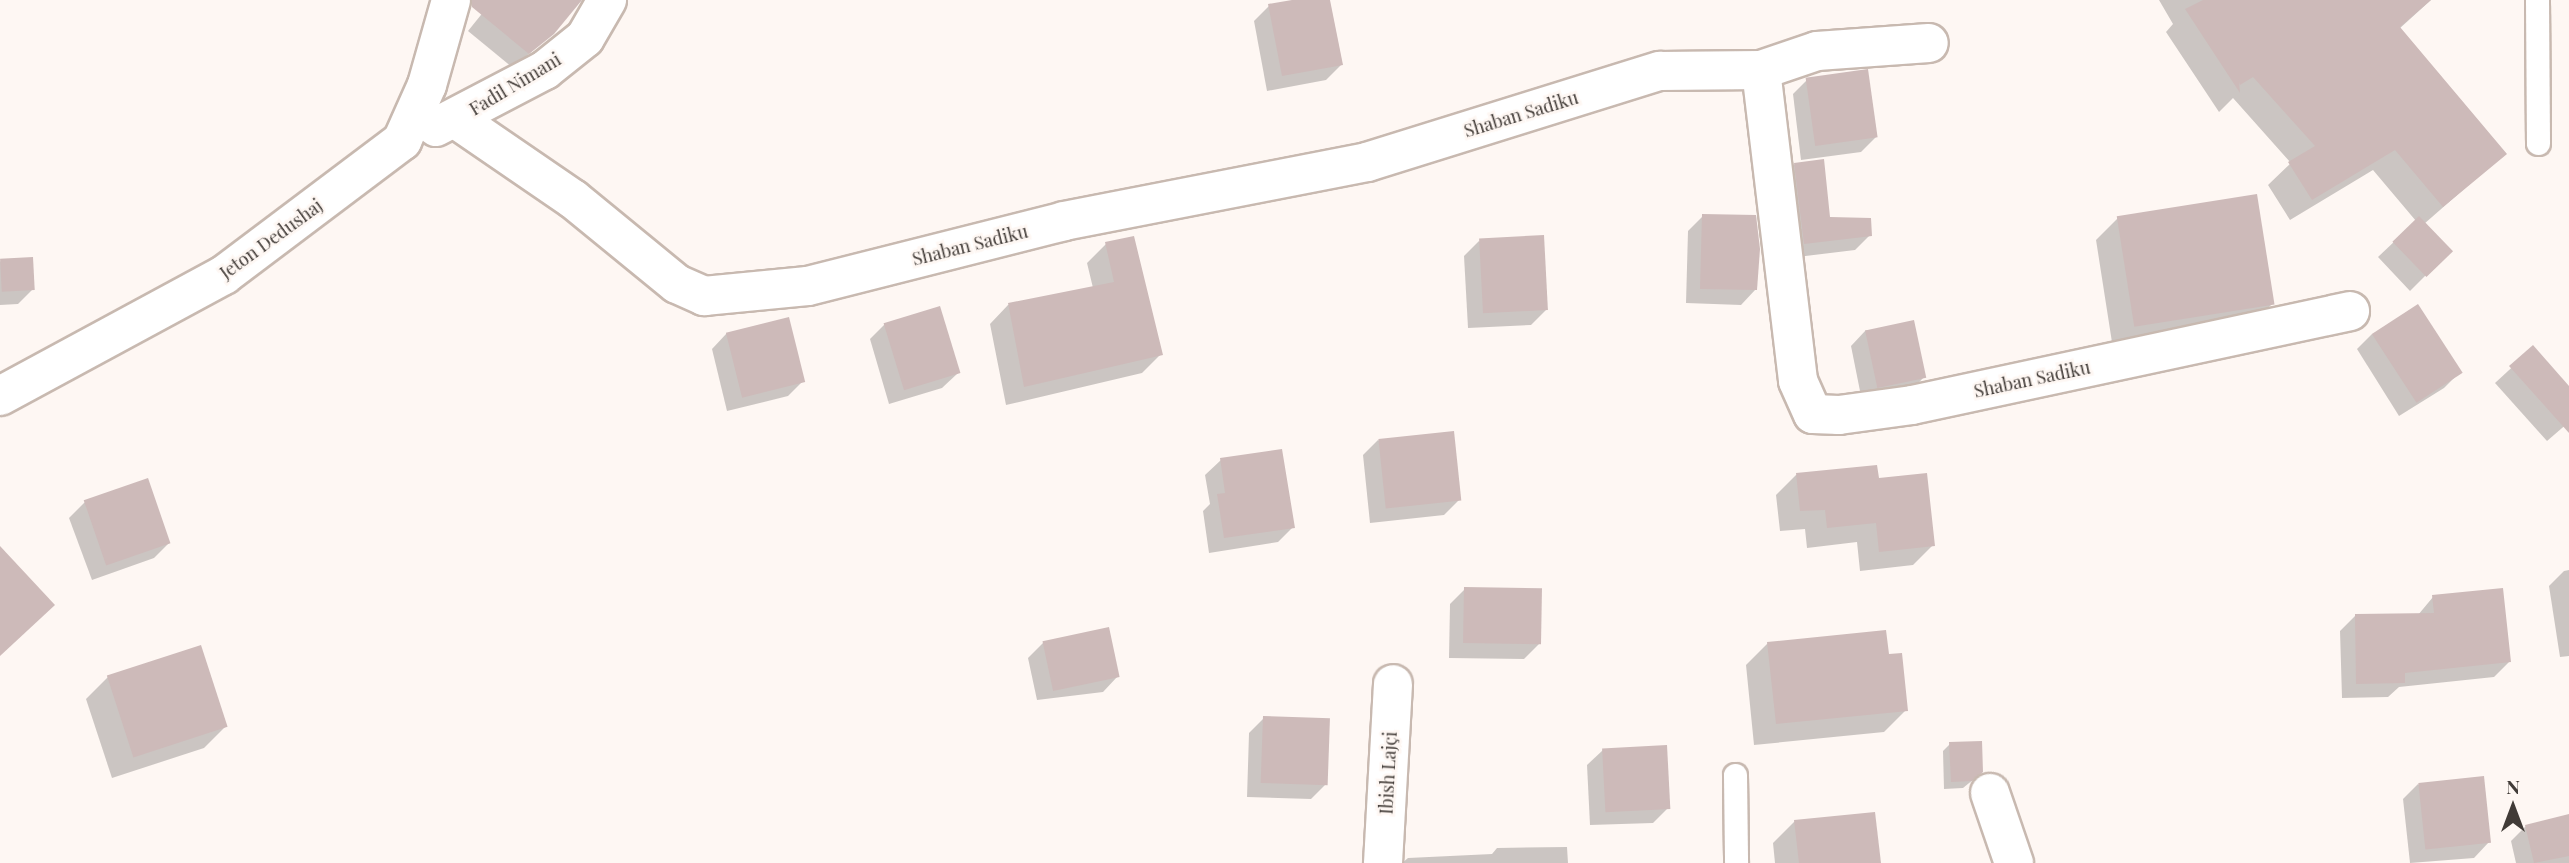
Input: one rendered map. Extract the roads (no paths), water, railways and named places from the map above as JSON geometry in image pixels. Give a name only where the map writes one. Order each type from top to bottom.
[{"type":"street","name":"Jeton Dedushaj","points":[[0,396],[224,275],[402,141],[427,85],[451,0]]},
{"type":"street","name":"Fadil Nimani","points":[[402,141],[456,119],[545,70],[585,38],[607,0]]},
{"type":"street","points":[[1761,70],[1817,51],[1929,43]]},
{"type":"street","name":"Shaban Sadiku","points":[[456,119],[573,199],[677,284],[704,296],[808,286],[1064,221],[1367,162],[1660,71],[1761,70],[1798,381],[1813,414],[1839,415],[1912,405],[2350,311]]},
{"type":"street","name":"Ibish Lajçi","points":[[1383,863],[1393,684]]},
{"type":"street","points":[[1990,793],[2014,863]]},
{"type":"lane","points":[[2537,0],[2538,143]]},
{"type":"lane","points":[[1735,775],[1736,863]]}]
